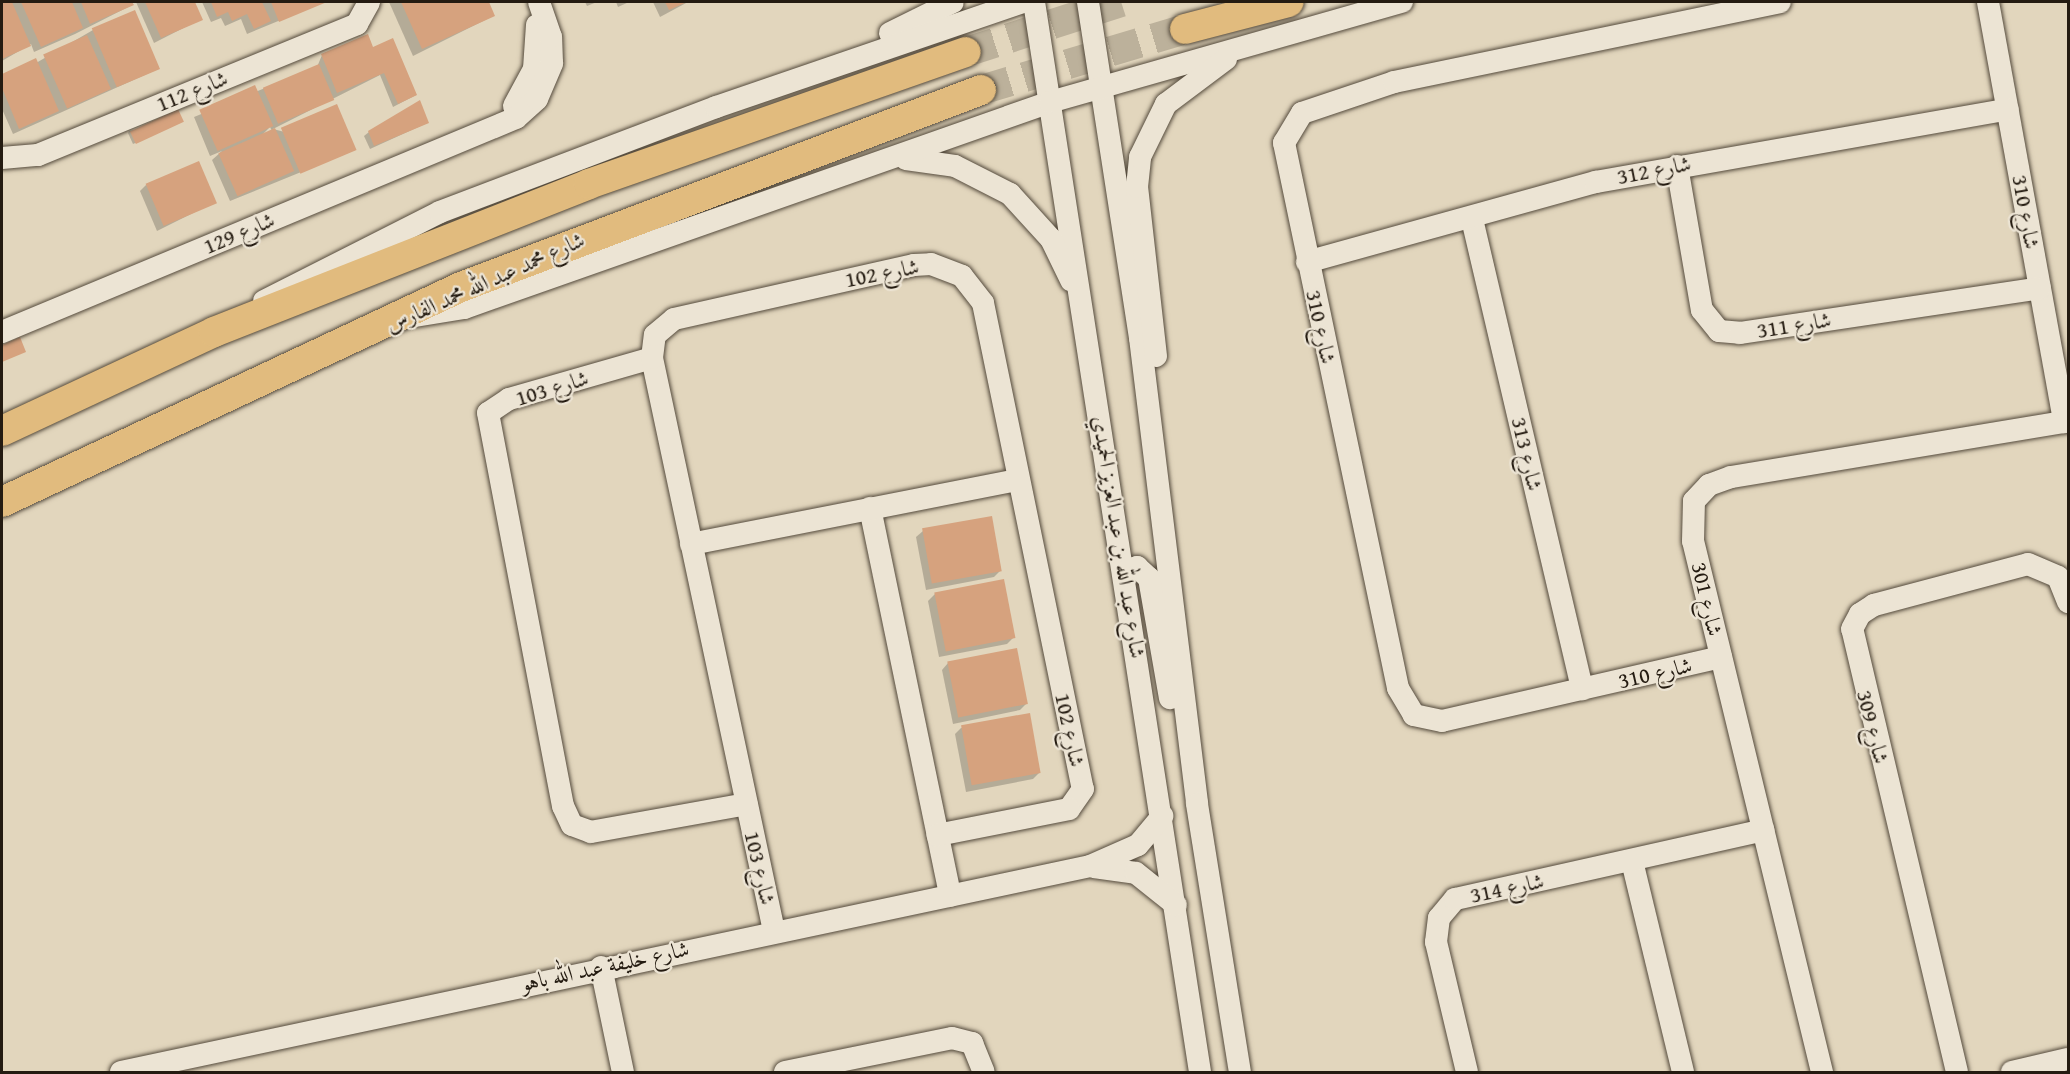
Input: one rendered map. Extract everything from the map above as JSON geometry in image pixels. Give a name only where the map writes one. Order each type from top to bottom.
[{"type":"main road","points":[[1185,29],[1290,2]]},
{"type":"main road","points":[[2,430],[214,332],[589,184],[966,52]]},
{"type":"main road","name":"شارع محمد عبد الله محمد الفارس","points":[[2,502],[56,473],[519,263],[981,90]]},
{"type":"main road","points":[[2,492],[56,473]]},
{"type":"street","name":"شارع 112","points":[[2,158],[38,154],[357,24],[369,2]]},
{"type":"street","name":"شارع 129","points":[[2,332],[516,118],[544,87],[553,50],[538,2]]},
{"type":"street","points":[[831,66],[953,2]]},
{"type":"street","points":[[214,332],[323,268],[440,212],[831,66],[1023,2]]},
{"type":"street","name":"شارع عبد الله بن عبد العزيز الحميدي","points":[[1034,2],[1084,309],[1200,1072]]},
{"type":"street","name":"شارع عبد الله بن عبد العزيز الحميدي","points":[[1088,2],[1154,445],[1197,804],[1239,1072]]},
{"type":"street","points":[[402,318],[464,308],[1100,86],[1402,2]]},
{"type":"street","name":"شارع 310","points":[[1721,657],[1442,721],[1414,715],[1398,688],[1283,152],[1286,134],[1302,113],[1428,74],[1780,2]]},
{"type":"street","name":"شارع 310","points":[[1989,2],[2066,422]]},
{"type":"street","points":[[1154,445],[1157,367],[1137,171],[1153,122],[1188,84],[1251,44]]},
{"type":"street","name":"شارع 312","points":[[1307,261],[1472,219],[1596,182],[2008,109]]},
{"type":"street","points":[[895,159],[955,166],[1010,194],[1051,238],[1084,309]]},
{"type":"street","name":"شارع 311","points":[[1677,166],[1702,310],[1719,331],[1740,333],[2040,288]]},
{"type":"street","name":"شارع 313","points":[[1472,219],[1582,689]]},
{"type":"street","name":"شارع 102","points":[[652,358],[655,335],[674,319],[914,265],[948,268],[975,288],[983,303],[1081,798],[1069,809],[938,835]]},
{"type":"street","name":"شارع 103","points":[[746,804],[591,832],[572,825],[562,806],[488,413],[509,399],[652,358],[774,931]]},
{"type":"street","name":"شارع 301","points":[[1822,1072],[1690,522],[1694,501],[1709,485],[2066,422]]},
{"type":"street","points":[[691,544],[1018,480]]},
{"type":"street","points":[[870,508],[950,896]]},
{"type":"street","name":"شارع 309","points":[[1957,1072],[1852,629],[1860,614],[1874,605],[2028,564],[2058,577],[2068,602]]},
{"type":"street","points":[[1124,570],[1137,567],[1149,578],[1175,726],[1197,804]]},
{"type":"street","name":"شارع خليفة عبد الله باهو","points":[[121,1072],[601,967],[1090,866],[1138,845],[1162,816]]},
{"type":"street","name":"شارع 314","points":[[1467,1072],[1436,942],[1439,918],[1455,899],[1763,830]]},
{"type":"street","points":[[1632,861],[1683,1072]]},
{"type":"street","name":"شارع خليفة عبد الله باهو","points":[[1090,866],[1136,873],[1176,905]]},
{"type":"street","points":[[601,967],[623,1072]]},
{"type":"street","points":[[785,1072],[808,1070],[952,1038],[972,1043],[984,1072]]},
{"type":"street","points":[[2012,1072],[2068,1059]]},
{"type":"building","points":[[2,2],[12,2],[31,46],[2,59]]},
{"type":"building","points":[[21,2],[72,2],[83,28],[41,47]]},
{"type":"building","points":[[81,2],[132,2],[134,5],[90,24]]},
{"type":"building","points":[[145,2],[195,2],[203,20],[161,38]]},
{"type":"building","points":[[211,2],[262,2],[271,21],[254,29],[247,14],[232,21],[228,12],[217,17]]},
{"type":"building","points":[[271,2],[327,2],[279,22]]},
{"type":"building","points":[[401,2],[489,2],[495,16],[422,49]]},
{"type":"building","points":[[665,2],[687,2],[669,10]]},
{"type":"building","points":[[135,10],[160,69],[117,87],[92,28]]},
{"type":"building","points":[[368,34],[373,47],[393,38],[417,95],[398,104],[384,73],[337,93],[321,54]]},
{"type":"building","points":[[87,35],[111,89],[67,108],[43,55]]},
{"type":"building","points":[[36,58],[59,111],[19,129],[2,88],[2,74]]},
{"type":"building","points":[[319,64],[334,100],[278,124],[263,88]]},
{"type":"building","points":[[255,85],[273,126],[218,151],[199,110]]},
{"type":"building","points":[[420,100],[429,123],[374,146],[368,131]]},
{"type":"building","points":[[337,104],[357,150],[300,174],[281,128]]},
{"type":"building","points":[[178,109],[184,122],[136,144],[130,131]]},
{"type":"building","points":[[275,128],[294,171],[237,196],[218,153]]},
{"type":"building","points":[[199,161],[217,203],[164,226],[146,184]]},
{"type":"building","points":[[20,337],[26,352],[2,362],[2,345]]},
{"type":"building","points":[[992,516],[1002,571],[932,583],[922,528]]},
{"type":"building","points":[[1004,579],[1015,638],[946,651],[934,593]]},
{"type":"building","points":[[1017,648],[1028,704],[958,718],[947,662]]},
{"type":"building","points":[[1030,713],[1041,773],[972,785],[961,725]]},
{"type":"tunnel","points":[[966,52],[1121,2]]},
{"type":"tunnel","points":[[981,90],[1185,29]]}]
